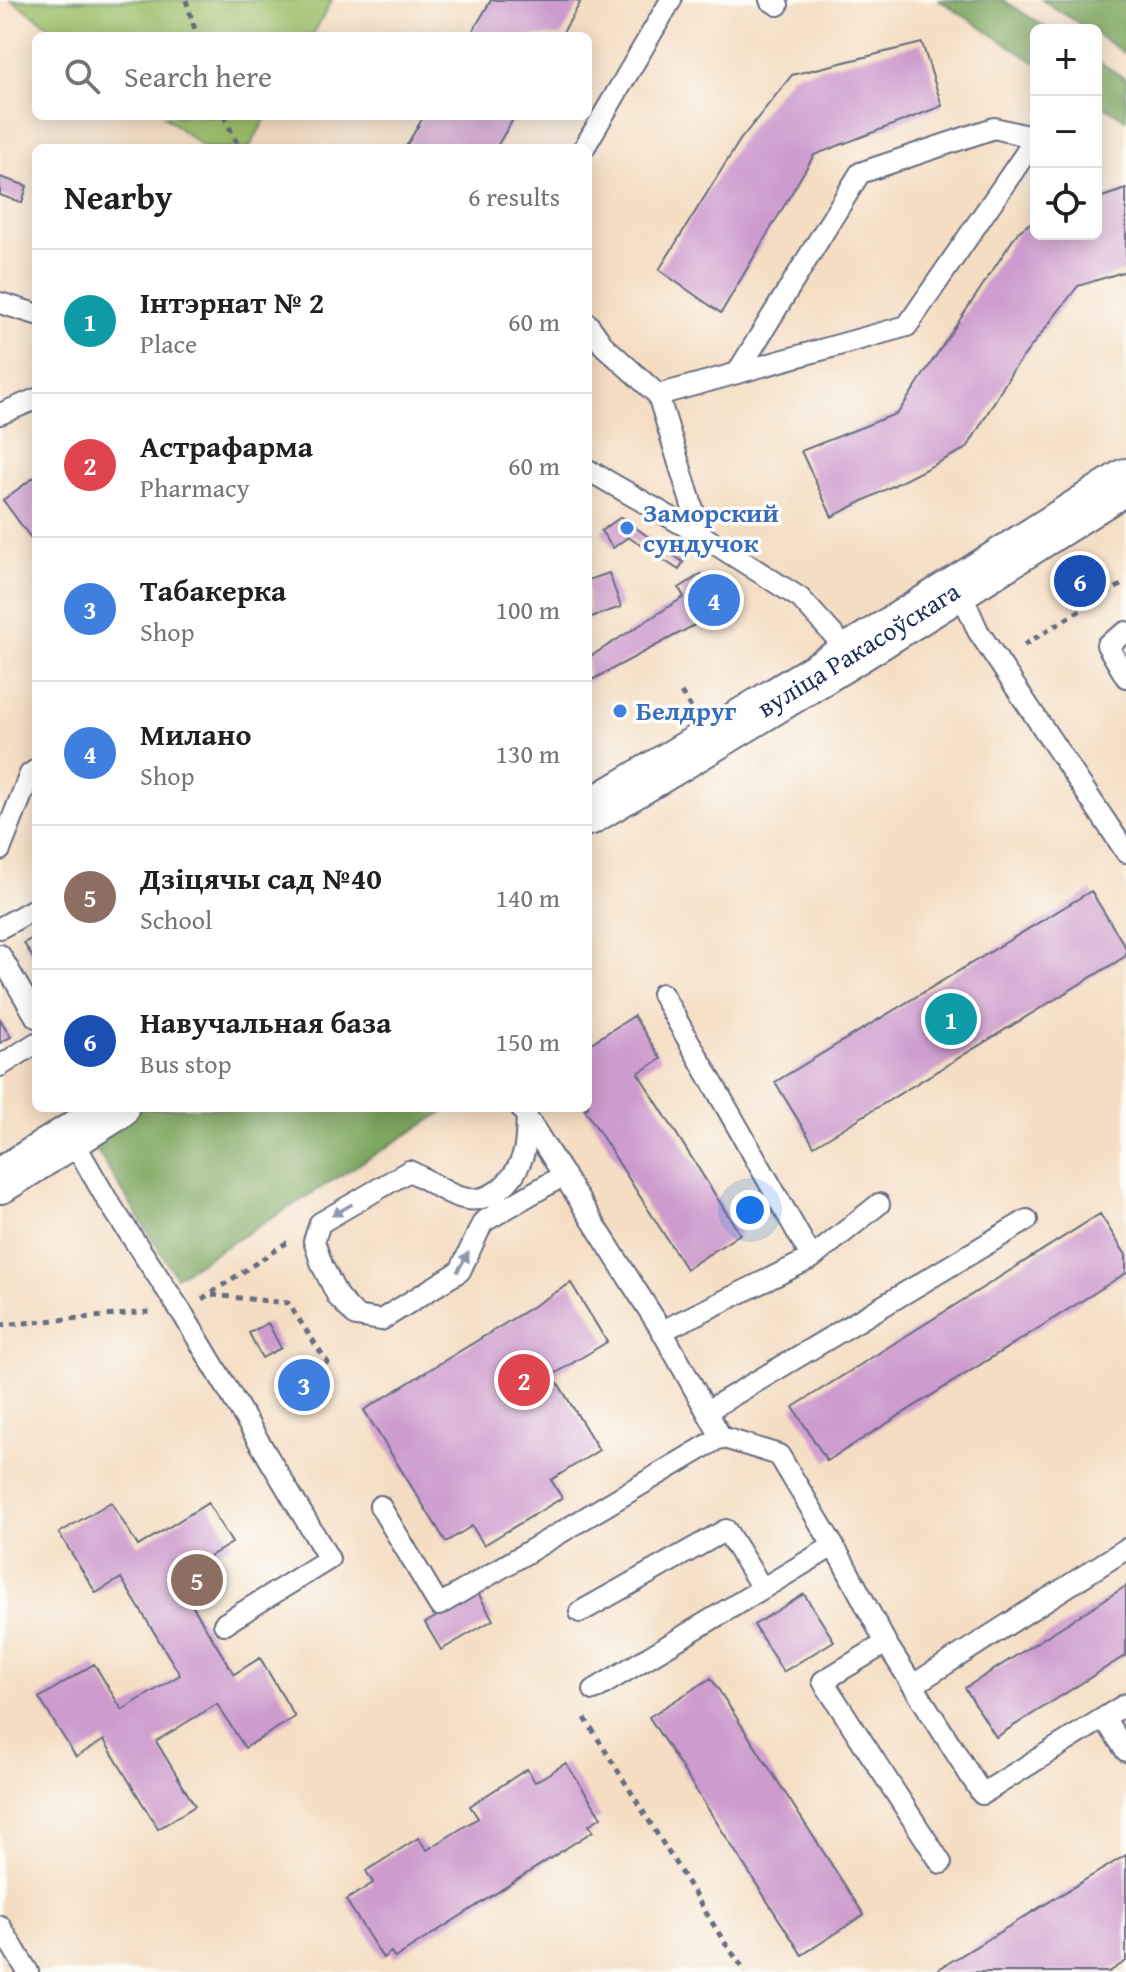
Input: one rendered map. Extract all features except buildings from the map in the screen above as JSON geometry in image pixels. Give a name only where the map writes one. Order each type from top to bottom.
[{"type":"main road","name":"вуліца Ракасоўскага","points":[[592,809],[775,702],[1126,481]]},
{"type":"main road","points":[[0,1181],[93,1118]]},
{"type":"lane","points":[[586,144],[671,0]]},
{"type":"lane","points":[[658,395],[907,326],[1036,138],[994,128],[860,173],[737,373]]},
{"type":"lane","points":[[0,303],[32,313]]},
{"type":"lane","points":[[592,330],[603,345],[658,395],[701,535]]},
{"type":"lane","points":[[0,414],[32,401]]},
{"type":"lane","points":[[592,480],[701,535],[800,598],[851,654]]},
{"type":"lane","points":[[959,588],[978,631],[1126,852]]},
{"type":"lane","points":[[1126,632],[1107,645],[1126,677]]},
{"type":"lane","points":[[0,850],[32,773]]},
{"type":"lane","points":[[0,928],[32,910]]},
{"type":"lane","points":[[0,955],[32,1010]]},
{"type":"lane","points":[[662,994],[812,1258]]},
{"type":"lane","points":[[0,1066],[32,1046]]},
{"type":"lane","points":[[524,1113],[662,1331],[721,1437],[779,1455],[886,1643],[982,1794],[1126,1704]]},
{"type":"lane","points":[[524,1113],[525,1152],[516,1172],[499,1191],[475,1201],[455,1196],[409,1171],[320,1223],[314,1241],[338,1297],[356,1316],[381,1320],[460,1271],[483,1222],[564,1175]]},
{"type":"lane","points":[[93,1118],[106,1198],[184,1316],[329,1559],[224,1624]]},
{"type":"lane","points":[[662,1331],[812,1258],[879,1204]]},
{"type":"lane","points":[[707,1411],[1027,1220]]},
{"type":"lane","points":[[380,1506],[439,1605],[721,1437]]},
{"type":"lane","points":[[580,1612],[726,1530],[762,1588]]},
{"type":"lane","points":[[594,1690],[833,1546]]},
{"type":"lane","points":[[913,1685],[1126,1549]]},
{"type":"lane","points":[[886,1643],[823,1681],[941,1863]]},
{"type":"lane","points":[[1104,1718],[1126,1751]]},
{"type":"lane","points":[[0,1926],[28,1972]]},
{"type":"path","points":[[186,0],[196,32]]},
{"type":"path","points":[[226,120],[237,144]]},
{"type":"path","points":[[1024,645],[1126,582]]},
{"type":"path","points":[[211,1295],[288,1303],[330,1366]]},
{"type":"path","points":[[585,1718],[746,1972]]},
{"type":"green space","points":[[11,0],[332,0],[314,32],[59,32]]},
{"type":"green space","points":[[939,0],[1003,0],[1041,24],[1030,24],[1030,59]]},
{"type":"green space","points":[[1042,0],[1126,0],[1126,54],[1102,38],[1102,24],[1080,24]]},
{"type":"green space","points":[[1102,64],[1126,79],[1126,120],[1102,105]]},
{"type":"green space","points":[[169,120],[265,120],[251,144],[199,144]]},
{"type":"green space","points":[[127,1112],[444,1112],[176,1277],[88,1136]]},
{"type":"place","name":"Заморский сундучок","points":[[627,528]]},
{"type":"place","name":"Навучальная база","points":[[1080,581]]},
{"type":"place","name":"Милано","points":[[714,600]]},
{"type":"place","name":"Белдруг","points":[[620,711]]},
{"type":"place","name":"Інтэрнат № 2","points":[[951,1019]]},
{"type":"place","name":"Астрафарма","points":[[524,1380]]},
{"type":"place","name":"Табакерка","points":[[304,1385]]},
{"type":"place","name":"Дзіцячы сад №40","points":[[197,1580]]}]
